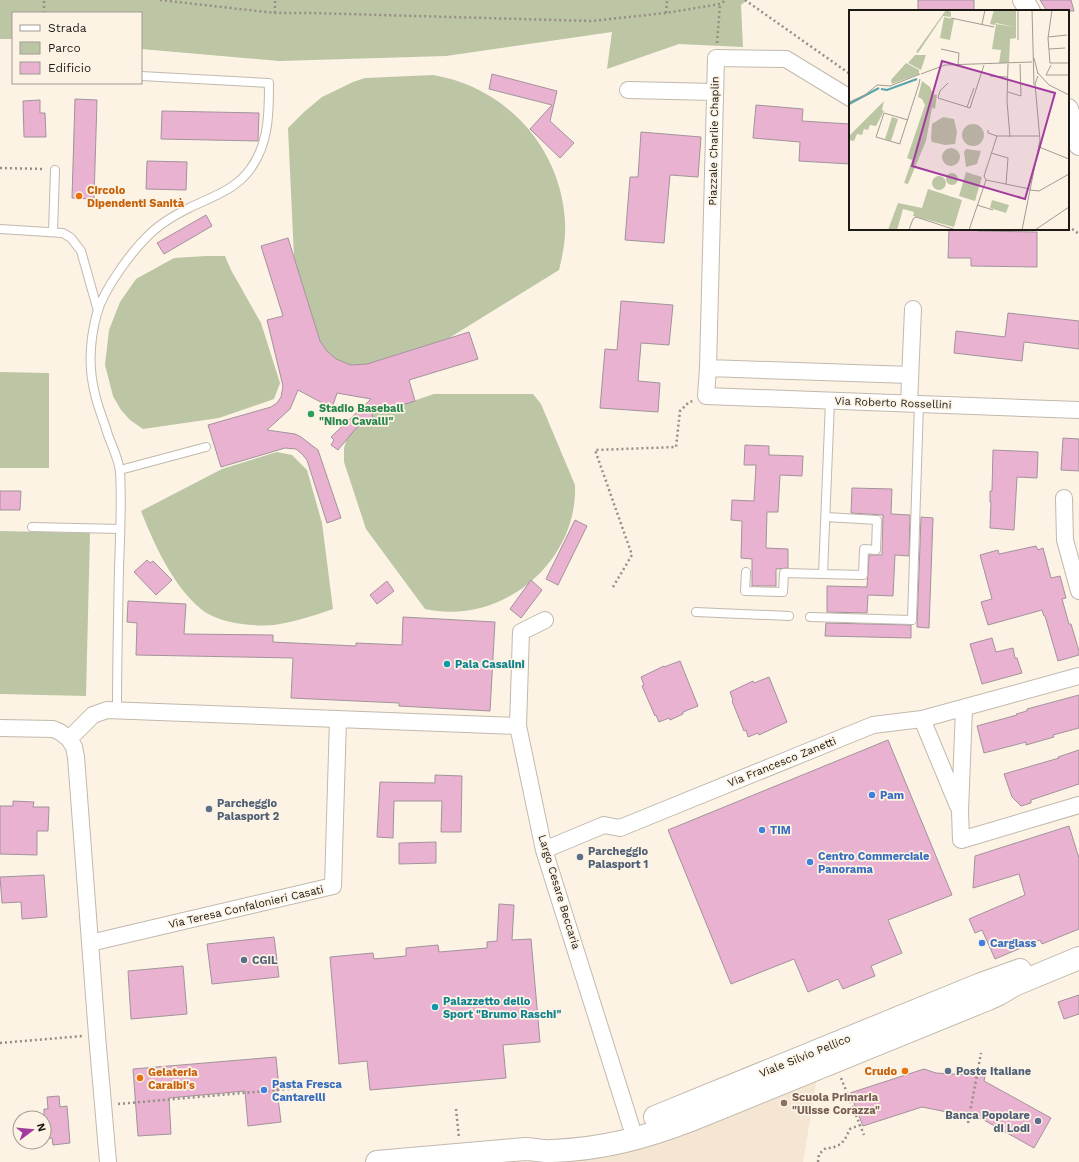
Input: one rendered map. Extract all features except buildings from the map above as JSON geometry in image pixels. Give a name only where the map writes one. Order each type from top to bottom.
[{"type":"main road","name":"Viale Silvio Pellico","points":[[527,1154],[548,1143],[598,1135],[631,1126],[666,1113],[973,987],[1079,946]]},
{"type":"main road","name":"Viale Silvio Pellico","points":[[377,1162],[460,1155],[527,1154],[546,1152],[553,1156],[607,1146],[656,1132],[996,996],[1014,985],[1079,958]]},
{"type":"street","points":[[1023,0],[1029,10]]},
{"type":"street","points":[[716,58],[786,59],[849,97]]},
{"type":"street","name":"Piazzale Charlie Chaplin","points":[[706,396],[716,58]]},
{"type":"street","points":[[628,90],[715,92]]},
{"type":"street","points":[[1069,112],[1079,145]]},
{"type":"street","points":[[913,309],[910,375],[914,404]]},
{"type":"street","points":[[708,368],[910,375]]},
{"type":"street","name":"Via Roberto Rossellini","points":[[706,396],[1079,410]]},
{"type":"street","points":[[1064,498],[1065,540],[1079,591]]},
{"type":"street","name":"Largo Cesare Beccaria","points":[[545,620],[521,632],[518,726],[544,850],[566,915],[631,1126]]},
{"type":"street","name":"Via Francesco Zanetti","points":[[544,850],[604,825],[620,828],[873,725],[922,719],[1079,676]]},
{"type":"street","points":[[964,708],[960,811],[961,840],[1079,805]]},
{"type":"street","points":[[68,739],[93,715],[107,710],[518,726]]},
{"type":"street","name":"Via Teresa Confalonieri Casati","points":[[90,943],[333,886],[338,719]]},
{"type":"street","points":[[922,719],[960,811]]},
{"type":"street","points":[[0,728],[53,729],[60,732],[74,747],[108,1162]]},
{"type":"lane","points":[[117,711],[120,470],[95,394],[91,342],[98,311],[106,294],[125,263],[153,231],[189,208],[225,191],[246,175],[259,156],[264,142],[268,121],[269,83],[142,76]]},
{"type":"lane","points":[[53,232],[55,170]]},
{"type":"lane","points":[[0,229],[63,233],[71,238],[81,251],[98,311]]},
{"type":"lane","points":[[824,574],[830,401]]},
{"type":"lane","points":[[810,617],[912,620],[914,404]]},
{"type":"lane","points":[[120,470],[206,447]]},
{"type":"lane","points":[[746,572],[745,591],[783,592],[784,573],[863,575],[864,549],[876,550],[878,520],[826,517]]},
{"type":"lane","points":[[32,527],[120,529]]},
{"type":"lane","points":[[696,612],[789,616]]},
{"type":"path","points":[[44,0],[44,12]]},
{"type":"path","points":[[160,0],[275,13],[592,21],[720,4],[726,0]]},
{"type":"path","points":[[275,0],[275,13]]},
{"type":"path","points":[[666,12],[667,0]]},
{"type":"path","points":[[745,0],[849,73]]},
{"type":"path","points":[[716,58],[720,4]]},
{"type":"path","points":[[0,168],[55,170]]},
{"type":"path","points":[[1069,227],[1079,234]]},
{"type":"path","points":[[613,587],[632,556],[595,450],[676,447],[680,411],[689,402],[706,396]]},
{"type":"path","points":[[0,1043],[97,1035]]},
{"type":"path","points":[[968,1123],[981,1053]]},
{"type":"path","points":[[834,1062],[864,1135]]},
{"type":"path","points":[[114,1104],[300,1088]]},
{"type":"path","points":[[456,1109],[460,1155]]},
{"type":"path","points":[[818,1162],[819,1154],[826,1148],[838,1146],[845,1139],[850,1129],[860,1125]]},
{"type":"shaded area","name":"Scuola Primaria \"Ulisse Corazza\"","points":[[817,1078],[803,1162],[562,1162],[565,1161]]},
{"type":"green space","points":[[0,0],[747,0],[741,5],[743,47],[679,44],[607,69],[612,32],[446,56],[279,61],[142,49],[142,12],[12,12],[12,39],[0,39]]},
{"type":"green space","points":[[433,75],[459,82],[484,93],[506,107],[525,125],[541,146],[553,169],[561,194],[565,221],[563,252],[559,270],[449,338],[367,364],[351,365],[336,359],[327,351],[320,341],[294,257],[288,128],[322,97],[353,82],[365,78]]},
{"type":"green space","points":[[225,256],[231,270],[261,323],[280,383],[274,399],[219,418],[143,429],[130,420],[121,410],[113,396],[105,365],[109,330],[120,302],[136,279],[174,258]]},
{"type":"green space","points":[[0,372],[49,373],[49,468],[0,468]]},
{"type":"green space","points":[[434,394],[533,394],[541,404],[575,485],[573,513],[564,540],[549,563],[530,583],[507,598],[481,608],[453,612],[425,609],[366,529],[344,462],[344,448],[348,434],[371,415]]},
{"type":"green space","points":[[277,452],[292,455],[307,470],[322,523],[333,609],[274,625],[246,625],[216,618],[201,609],[191,600],[173,577],[158,550],[141,511],[222,469]]},
{"type":"green space","points":[[0,531],[90,533],[86,696],[0,694]]},
{"type":"place","name":"Circolo Dipendenti Sanità","points":[[79,196]]},
{"type":"place","name":"Stadio Baseball \"Nino Cavalli\"","points":[[311,414]]},
{"type":"place","name":"Pala Casalini","points":[[447,664]]},
{"type":"place","name":"Pam","points":[[872,795]]},
{"type":"place","name":"Parcheggio Palasport 2","points":[[209,809]]},
{"type":"place","name":"TIM","points":[[762,830]]},
{"type":"place","name":"Parcheggio Palasport 1","points":[[580,857]]},
{"type":"place","name":"Centro Commerciale Panorama","points":[[810,862]]},
{"type":"place","name":"Carglass","points":[[982,943]]},
{"type":"place","name":"CGIL","points":[[244,960]]},
{"type":"place","name":"Palazzetto dello Sport \"Brumo Raschi\"","points":[[435,1007]]},
{"type":"place","name":"Crudo","points":[[905,1071]]},
{"type":"place","name":"Poste Italiane","points":[[948,1071]]},
{"type":"place","name":"Gelateria Caraibi's","points":[[140,1078]]},
{"type":"place","name":"Pasta Fresca Cantarelli","points":[[264,1090]]},
{"type":"place","name":"Scuola Primaria \"Ulisse Corazza\"","points":[[784,1103]]},
{"type":"place","name":"Banca Popolare di Lodi","points":[[1038,1121]]}]
